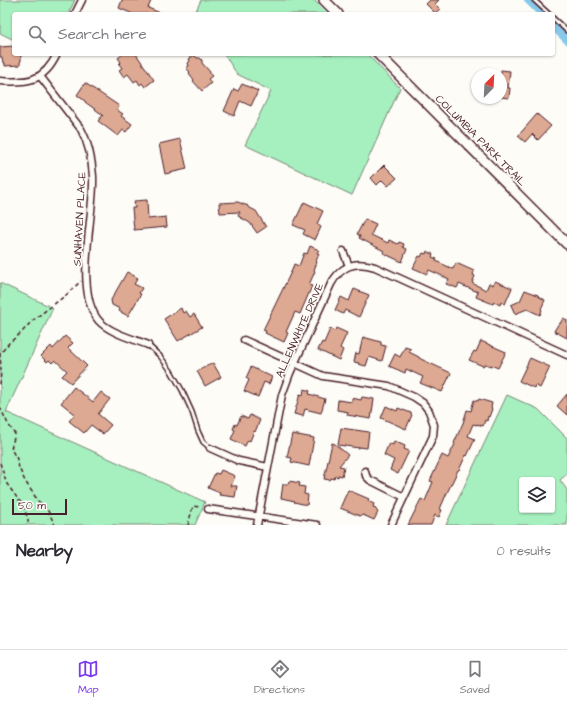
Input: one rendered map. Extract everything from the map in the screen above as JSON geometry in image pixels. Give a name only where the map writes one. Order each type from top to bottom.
[{"type":"main road","points":[[324,0],[336,12]]},
{"type":"main road","name":"COLUMBIA PARK TRAIL","points":[[380,56],[567,244]]},
{"type":"street","points":[[77,12],[82,0]]},
{"type":"street","points":[[0,81],[28,81],[40,76],[51,66],[56,56]]},
{"type":"street","name":"SUNHAVEN PLACE","points":[[40,76],[81,129],[88,147],[93,177],[86,276],[90,303],[99,320],[110,329],[148,345]]},
{"type":"street","points":[[343,251],[349,266],[362,264],[375,267],[567,355]]},
{"type":"street","name":"ALLENWHITE DRIVE","points":[[257,525],[282,395],[294,363],[334,278],[340,271],[349,266]]},
{"type":"street","points":[[244,340],[323,376],[388,386],[419,400],[426,407],[434,425],[433,436],[391,525]]},
{"type":"street","points":[[431,416],[438,414]]},
{"type":"street","points":[[210,448],[238,461],[268,468]]},
{"type":"street","points":[[366,471],[366,476],[370,480],[404,497]]},
{"type":"street","points":[[208,509],[317,525]]},
{"type":"lane","points":[[534,0],[546,12]]},
{"type":"lane","points":[[555,20],[567,31]]},
{"type":"lane","points":[[148,345],[160,356],[171,371],[192,412],[198,432],[203,442],[210,448]]},
{"type":"path","points":[[0,385],[0,353],[32,321],[66,295],[86,276]]},
{"type":"path","points":[[0,407],[14,434],[11,449],[17,459],[25,481],[38,501],[47,509],[55,525]]},
{"type":"path","points":[[0,463],[7,484],[23,506],[28,519],[28,525]]},
{"type":"path","points":[[188,525],[193,506],[208,509]]},
{"type":"green space","points":[[0,0],[75,0],[69,12],[12,12],[12,39],[0,33]]},
{"type":"green space","points":[[201,0],[314,0],[326,12],[195,12]]},
{"type":"green space","points":[[225,56],[369,56],[400,88],[352,195],[245,145],[271,91],[237,74]]},
{"type":"green space","points":[[0,283],[53,308],[6,412],[205,502],[195,525],[0,525]]},
{"type":"green space","points":[[507,395],[538,409],[567,438],[567,474],[560,480],[567,490],[567,525],[446,525]]},
{"type":"building","points":[[122,0],[148,0],[151,1],[148,8],[158,12],[128,12],[119,8]]},
{"type":"building","points":[[430,0],[439,0],[435,4],[440,9],[434,12],[426,4]]},
{"type":"building","points":[[12,46],[12,56],[21,56],[20,65],[5,66],[2,57],[0,57],[0,47]]},
{"type":"building","points":[[120,56],[137,56],[154,80],[145,87],[142,83],[140,85],[137,80],[134,82],[128,74],[124,77],[119,70],[122,68],[119,64],[121,62],[118,58]]},
{"type":"building","points":[[193,56],[200,58],[212,76],[208,79],[211,83],[202,91],[193,81],[194,80],[189,73],[190,72],[186,68],[189,66],[189,59]]},
{"type":"building","points":[[507,71],[510,71],[508,88],[510,88],[509,98],[507,98]]},
{"type":"building","points":[[85,83],[119,106],[117,110],[123,114],[121,116],[132,124],[126,132],[123,130],[118,136],[98,121],[103,115],[77,95]]},
{"type":"building","points":[[242,84],[258,91],[251,106],[240,101],[234,116],[224,111],[234,89],[238,91]]},
{"type":"building","points":[[537,114],[551,126],[538,140],[532,134],[525,142],[518,136]]},
{"type":"building","points":[[180,139],[187,169],[165,174],[159,144]]},
{"type":"building","points":[[384,165],[397,178],[388,186],[382,180],[377,185],[371,178]]},
{"type":"building","points":[[147,200],[148,219],[166,217],[167,227],[134,230],[132,208],[135,208],[134,201]]},
{"type":"building","points":[[238,202],[247,205],[256,211],[266,227],[257,233],[250,223],[238,216],[240,212],[220,213],[219,203]]},
{"type":"building","points":[[304,202],[323,211],[317,224],[321,227],[315,240],[303,234],[305,230],[293,225]]},
{"type":"building","points":[[365,219],[376,224],[371,235],[388,243],[389,240],[398,244],[399,242],[404,244],[403,247],[407,249],[402,262],[383,253],[384,251],[359,238],[360,236],[357,234]]},
{"type":"building","points":[[310,246],[319,250],[317,253],[319,254],[316,261],[315,271],[309,285],[312,286],[300,314],[295,312],[286,332],[288,333],[284,342],[265,333],[266,331],[263,330],[294,264],[299,266],[304,253],[307,254]]},
{"type":"building","points":[[427,251],[433,254],[432,257],[437,259],[436,261],[453,269],[456,263],[474,271],[473,275],[475,276],[472,283],[486,290],[489,283],[493,285],[495,281],[512,288],[505,304],[501,302],[500,305],[494,302],[493,304],[476,297],[478,292],[459,284],[457,288],[446,284],[449,279],[429,270],[427,274],[413,268],[419,256],[421,257],[423,253],[426,254]]},
{"type":"building","points":[[127,272],[138,278],[134,284],[142,288],[139,293],[141,294],[128,316],[119,311],[120,309],[112,305],[111,300]]},
{"type":"building","points":[[354,289],[369,295],[359,317],[345,310],[343,314],[335,310],[341,297],[349,301]]},
{"type":"building","points":[[525,290],[538,295],[545,300],[540,315],[527,309],[515,314],[511,305],[520,301]]},
{"type":"building","points":[[181,308],[183,313],[186,311],[190,317],[194,314],[202,327],[178,341],[164,319]]},
{"type":"building","points":[[563,318],[567,320],[567,338],[554,331]]},
{"type":"building","points":[[336,328],[347,333],[340,348],[343,350],[339,360],[318,350],[322,342],[324,343],[330,329],[335,331]]},
{"type":"building","points":[[65,336],[73,343],[68,348],[87,366],[71,383],[62,376],[67,371],[55,360],[52,363],[49,360],[47,362],[41,356],[51,346],[53,349]]},
{"type":"building","points":[[363,337],[381,342],[381,345],[386,346],[382,361],[369,357],[366,366],[354,362],[356,353],[359,354]]},
{"type":"building","points":[[481,341],[506,352],[498,368],[485,364],[483,366],[469,360],[474,351],[476,352]]},
{"type":"building","points":[[405,347],[411,349],[409,352],[419,358],[451,373],[442,392],[420,383],[423,377],[406,369],[405,373],[389,366],[395,354],[400,357]]},
{"type":"building","points":[[530,358],[550,367],[540,388],[535,385],[534,388],[519,381]]},
{"type":"building","points":[[213,363],[221,377],[205,386],[197,371]]},
{"type":"building","points":[[251,367],[272,377],[269,384],[264,382],[258,397],[244,391],[249,380],[246,378]]},
{"type":"building","points":[[74,387],[93,402],[101,392],[110,399],[98,414],[111,425],[103,434],[91,425],[84,433],[69,421],[75,414],[61,403]]},
{"type":"building","points":[[304,389],[310,391],[309,394],[325,399],[321,413],[305,409],[303,416],[294,414],[300,394],[303,395]]},
{"type":"building","points":[[567,394],[567,415],[557,406]]},
{"type":"building","points":[[362,397],[374,399],[371,419],[347,415],[348,412],[337,410],[338,400],[352,402],[352,398],[361,400]]},
{"type":"building","points":[[479,399],[492,403],[492,409],[483,426],[473,424],[468,436],[475,439],[446,495],[440,509],[442,510],[439,517],[435,515],[431,525],[408,525],[421,499],[425,501],[433,482],[430,481],[442,455],[448,458],[455,444],[454,443],[467,410],[471,411],[474,400],[478,401]]},
{"type":"building","points":[[386,406],[397,411],[398,408],[411,413],[412,415],[406,429],[381,418]]},
{"type":"building","points":[[250,415],[260,420],[250,441],[248,440],[245,446],[231,439],[235,430],[233,429],[235,424],[237,425],[241,416],[248,419]]},
{"type":"building","points":[[341,428],[369,432],[367,448],[338,445]]},
{"type":"building","points":[[292,434],[314,438],[309,466],[291,462],[292,458],[287,457]]},
{"type":"building","points":[[394,441],[405,446],[404,449],[409,451],[398,474],[390,470],[394,460],[384,455],[389,443],[393,445]]},
{"type":"building","points":[[332,443],[348,455],[339,466],[344,467],[342,476],[335,476],[334,479],[331,478],[330,480],[324,479]]},
{"type":"building","points":[[221,470],[235,476],[231,486],[237,486],[235,497],[219,495],[220,493],[208,488],[215,473],[219,474]]},
{"type":"building","points":[[289,481],[300,483],[299,486],[305,487],[304,494],[308,495],[307,505],[281,498],[283,484],[288,484]]},
{"type":"building","points":[[348,490],[369,499],[368,501],[374,504],[373,507],[376,508],[378,512],[374,520],[340,508]]},
{"type":"waterway","points":[[528,0],[540,12]]},
{"type":"waterway","points":[[555,28],[567,40]]}]
